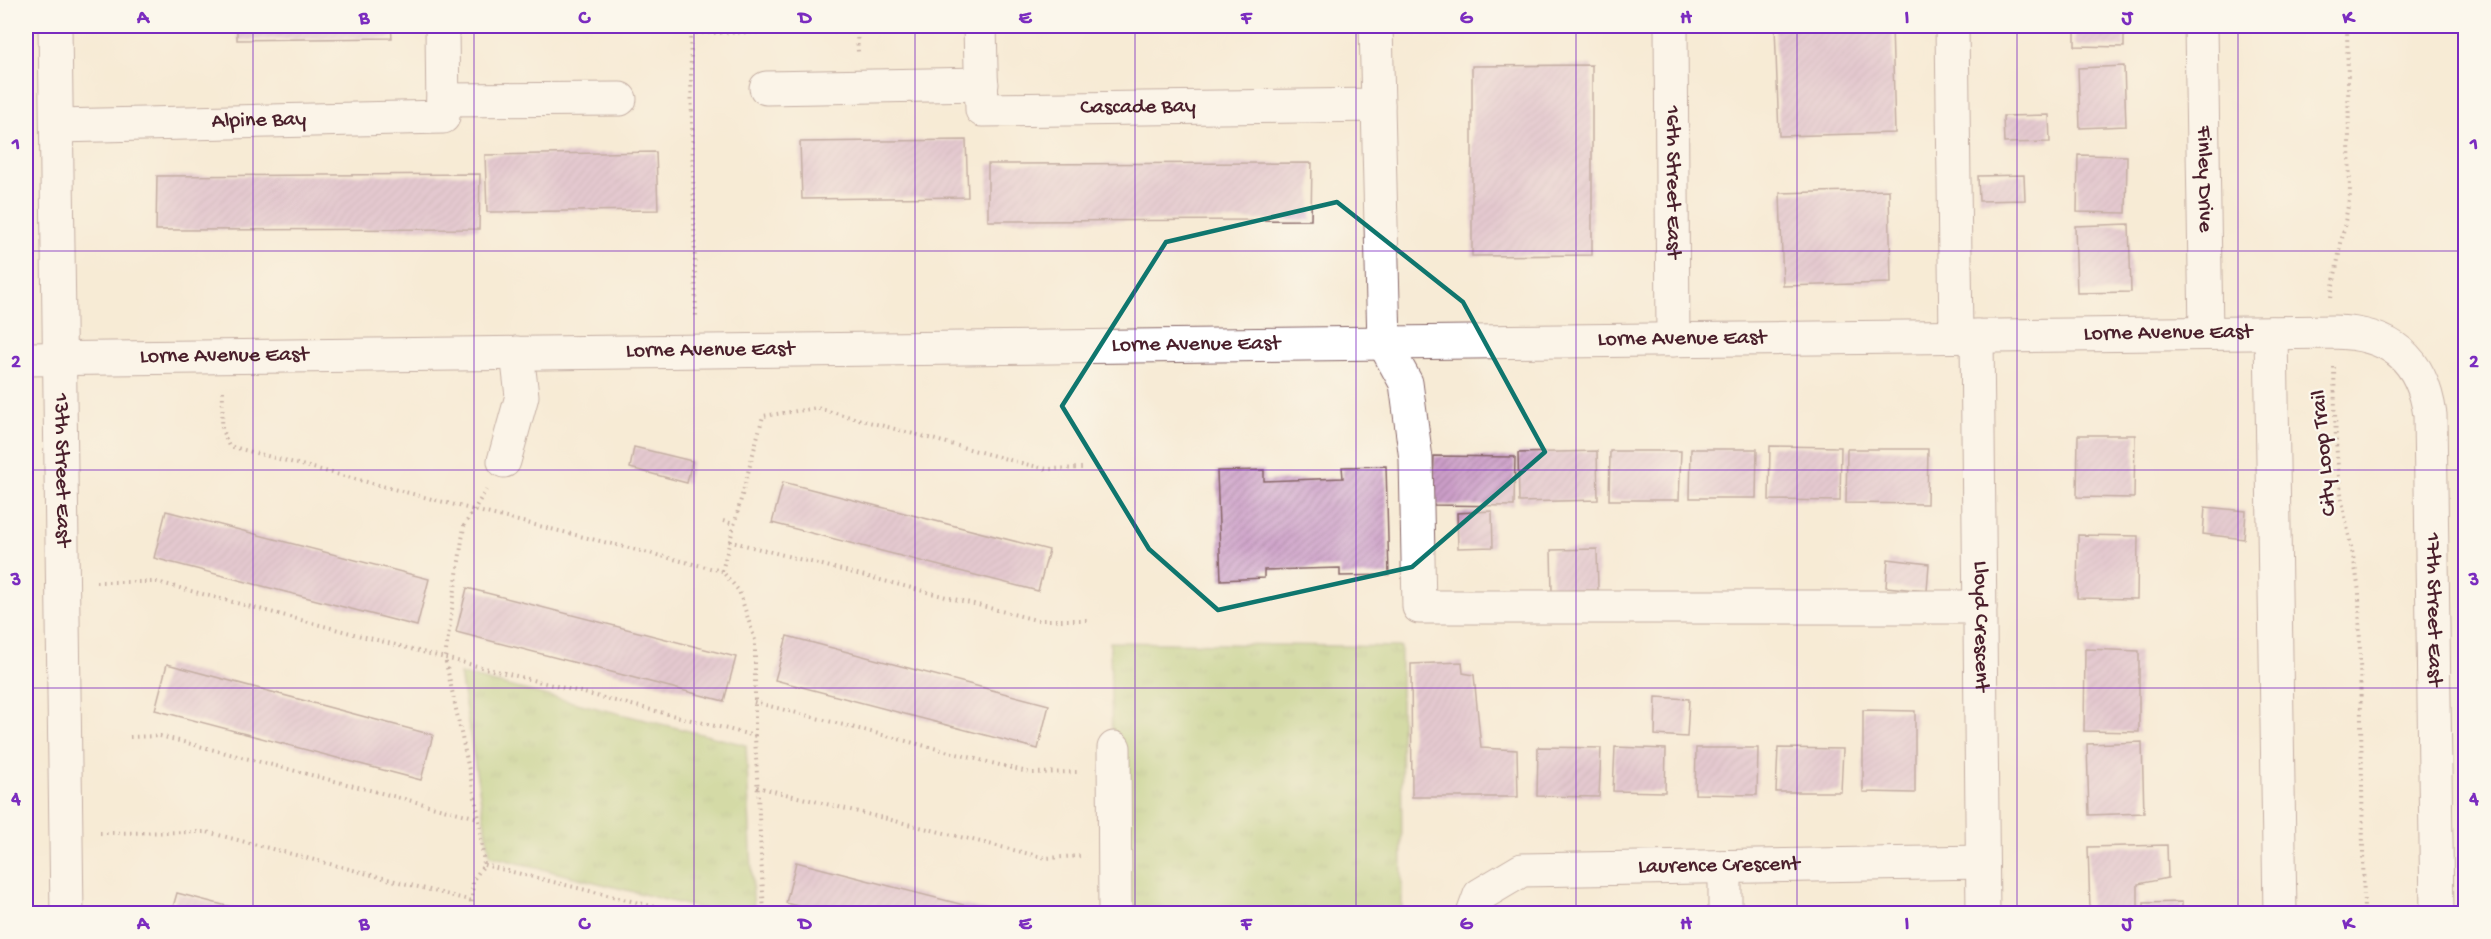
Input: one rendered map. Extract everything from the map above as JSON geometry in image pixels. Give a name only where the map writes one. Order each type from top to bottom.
[{"type":"street","name":"13th Street East","points":[[55,26],[67,914]]},
{"type":"street","points":[[442,26],[443,100],[620,99]]},
{"type":"street","name":"Cascade Bay","points":[[980,26],[982,110],[1378,105]]},
{"type":"street","points":[[1376,26],[1384,343],[1406,384],[1414,438],[1419,607],[1980,607]]},
{"type":"street","name":"16th Street East","points":[[1671,26],[1673,340]]},
{"type":"street","name":"Lloyd Crescent","points":[[1952,26],[1980,607],[1983,914]]},
{"type":"street","name":"Finley Drive","points":[[2201,26],[2206,333]]},
{"type":"street","points":[[766,88],[982,84]]},
{"type":"street","name":"Alpine Bay","points":[[57,126],[443,117],[443,100]]},
{"type":"street","name":"Lorne Avenue East","points":[[26,359],[2206,333],[2333,332],[2367,335]]},
{"type":"street","points":[[2271,333],[2280,914]]},
{"type":"street","name":"17th Street East","points":[[2367,335],[2385,341],[2411,362],[2420,375],[2427,395],[2430,415],[2437,914]]},
{"type":"street","points":[[504,462],[522,396],[516,353]]},
{"type":"street","points":[[1114,759],[1115,914]]},
{"type":"street","name":"Laurence Crescent","points":[[1473,914],[1480,895],[1522,870],[1982,862]]},
{"type":"street","points":[[1725,867],[1725,914]]},
{"type":"path","points":[[690,26],[697,351]]},
{"type":"path","name":"City Loop Trail","points":[[2348,26],[2350,195],[2332,283],[2336,449],[2341,495],[2352,543],[2359,594],[2364,914]]},
{"type":"path","points":[[690,33],[857,31],[860,87]]},
{"type":"path","points":[[227,356],[222,430],[229,446],[474,510],[722,571],[739,591],[755,640],[755,736],[764,914]]},
{"type":"path","points":[[722,571],[763,416],[817,408],[1047,469],[1084,468]]},
{"type":"path","points":[[471,914],[473,880],[484,865],[478,818],[445,658],[464,526],[474,510]]},
{"type":"path","points":[[723,520],[734,524]]},
{"type":"path","points":[[729,541],[1036,620],[1089,620]]},
{"type":"path","points":[[62,583],[157,582],[755,736]]},
{"type":"path","points":[[754,702],[1031,773],[1114,759]]},
{"type":"path","points":[[130,737],[160,736],[478,818]]},
{"type":"path","points":[[757,787],[1046,858],[1115,854]]},
{"type":"path","points":[[66,833],[207,832],[472,901]]},
{"type":"path","points":[[484,865],[684,914]]},
{"type":"highlighted area","points":[[1337,202],[1463,302],[1545,452],[1412,567],[1218,610],[1149,549],[1062,406],[1166,242]]},
{"type":"green space","points":[[1110,642],[1401,647],[1402,913],[1115,913]]},
{"type":"green space","points":[[460,674],[746,745],[754,913],[718,913],[490,856]]},
{"type":"building","points":[[237,26],[391,26],[392,38],[237,40]]},
{"type":"building","points":[[1775,26],[1892,26],[1895,133],[1779,136]]},
{"type":"building","points":[[2075,26],[2124,26],[2124,47],[2075,46]]},
{"type":"building","points":[[1592,65],[1592,255],[1472,256],[1472,66]]},
{"type":"building","points":[[2124,66],[2126,126],[2080,128],[2078,68]]},
{"type":"building","points":[[2049,115],[2050,142],[2004,143],[2003,116]]},
{"type":"building","points":[[966,140],[968,197],[802,199],[800,142]]},
{"type":"building","points":[[656,152],[658,210],[487,212],[485,155]]},
{"type":"building","points":[[2078,155],[2127,156],[2126,213],[2077,212]]},
{"type":"building","points":[[1312,163],[1311,220],[988,221],[988,164]]},
{"type":"building","points":[[480,174],[479,229],[156,230],[157,176]]},
{"type":"building","points":[[2024,175],[2025,200],[1979,201],[1978,176]]},
{"type":"building","points":[[1889,190],[1891,283],[1783,286],[1780,193]]},
{"type":"building","points":[[2129,224],[2131,292],[2077,293],[2075,226]]},
{"type":"building","points":[[2078,435],[2135,435],[2134,498],[2077,497]]},
{"type":"building","points":[[1770,446],[1841,447],[1840,501],[1769,500]]},
{"type":"building","points":[[634,447],[692,461],[687,483],[630,468]]},
{"type":"building","points":[[1691,449],[1757,449],[1756,498],[1690,498]]},
{"type":"building","points":[[1847,449],[1928,449],[1927,504],[1846,503]]},
{"type":"building","points":[[1597,451],[1598,500],[1519,502],[1518,453]]},
{"type":"building","points":[[1610,451],[1681,451],[1679,500],[1609,500]]},
{"type":"building","points":[[1434,456],[1515,457],[1514,506],[1432,505]]},
{"type":"building","points":[[1386,466],[1389,575],[1340,576],[1340,568],[1264,570],[1264,578],[1221,580],[1217,471],[1264,470],[1264,481],[1343,478],[1342,467]]},
{"type":"building","points":[[783,482],[1049,550],[1038,591],[772,523]]},
{"type":"building","points":[[2205,507],[2246,511],[2244,539],[2203,534]]},
{"type":"building","points":[[166,511],[429,579],[417,626],[154,558]]},
{"type":"building","points":[[1492,511],[1493,547],[1458,548],[1457,513]]},
{"type":"building","points":[[2078,535],[2138,536],[2137,599],[2077,598]]},
{"type":"building","points":[[1597,549],[1598,590],[1552,591],[1551,550]]},
{"type":"building","points":[[1888,559],[1929,564],[1927,591],[1886,587]]},
{"type":"building","points":[[467,588],[736,657],[724,701],[456,632]]},
{"type":"building","points":[[787,636],[1049,705],[1038,749],[775,680]]},
{"type":"building","points":[[2085,649],[2139,651],[2139,732],[2084,731]]},
{"type":"building","points":[[1462,662],[1463,673],[1474,675],[1481,748],[1517,750],[1518,797],[1412,797],[1411,664]]},
{"type":"building","points":[[167,664],[433,735],[421,780],[155,710]]},
{"type":"building","points":[[1656,697],[1689,699],[1687,737],[1655,735]]},
{"type":"building","points":[[1863,710],[1915,711],[1915,793],[1863,792]]},
{"type":"building","points":[[2142,742],[2144,813],[2089,815],[2087,744]]},
{"type":"building","points":[[1538,747],[1601,748],[1599,797],[1537,796]]},
{"type":"building","points":[[1615,747],[1666,749],[1665,792],[1613,791]]},
{"type":"building","points":[[1696,748],[1758,748],[1757,795],[1695,794]]},
{"type":"building","points":[[1778,748],[1843,749],[1841,792],[1776,792]]},
{"type":"building","points":[[2167,845],[2168,878],[2138,884],[2138,909],[2090,910],[2088,847]]},
{"type":"building","points":[[796,862],[995,914],[828,914],[786,903]]},
{"type":"building","points":[[177,893],[254,913],[254,914],[171,914]]},
{"type":"building","points":[[2182,902],[2182,914],[2144,914],[2144,903]]}]
